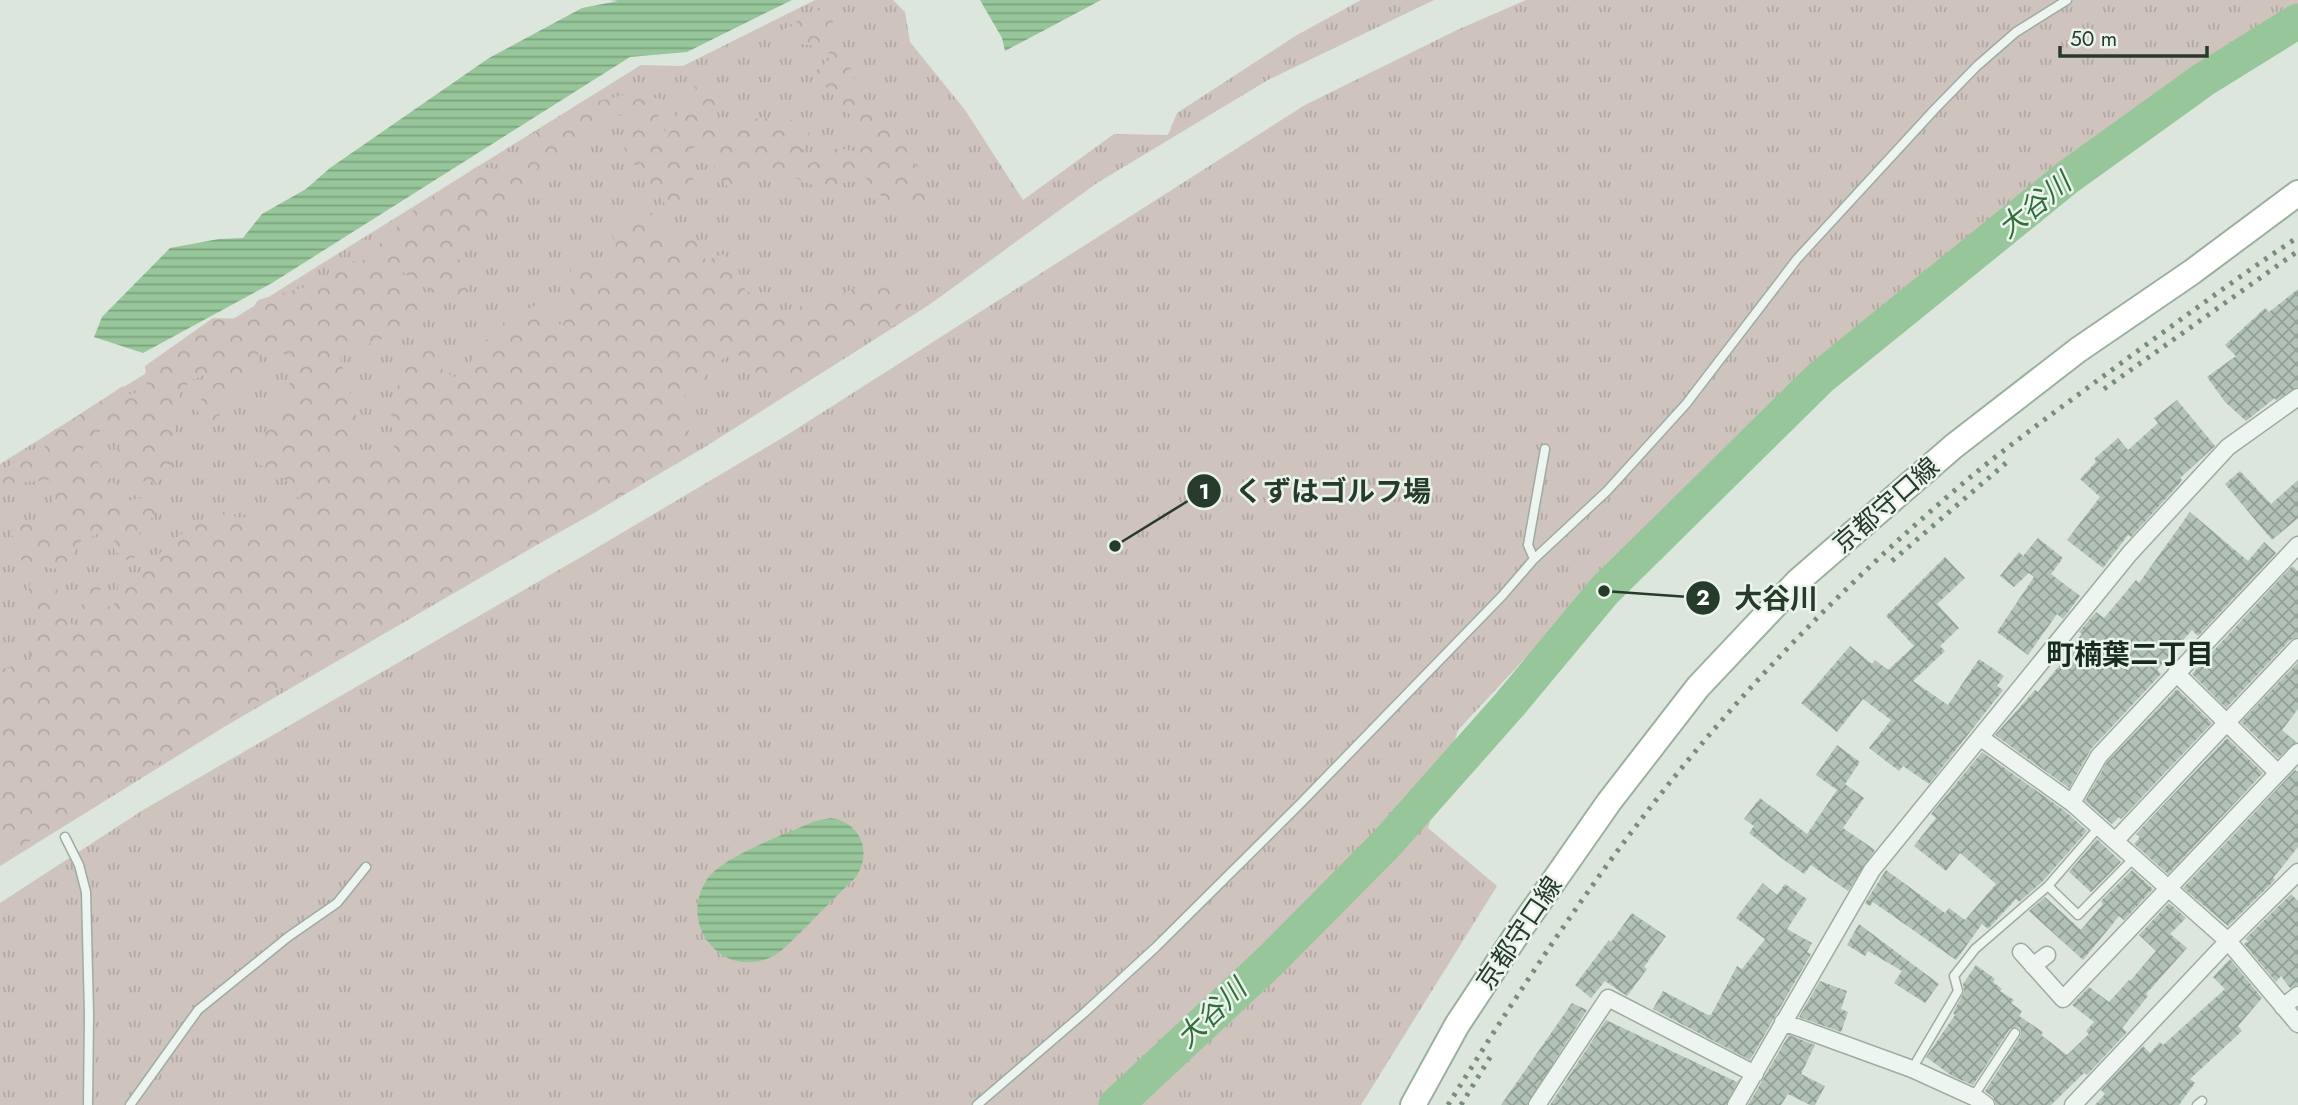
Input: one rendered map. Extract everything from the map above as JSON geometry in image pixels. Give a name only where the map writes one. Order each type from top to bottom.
[{"type":"main road","name":"京都守口線","points":[[1413,1105],[1457,1025],[1609,802],[1698,687],[1798,581],[1954,446],[2078,350],[2192,272],[2298,193]]},
{"type":"street","points":[[1736,1105],[1872,870],[2130,553],[2169,509],[2228,447],[2298,397]]},
{"type":"street","points":[[2072,803],[2099,756],[2298,545]]},
{"type":"street","points":[[2115,841],[2298,647]]},
{"type":"street","points":[[2176,673],[2278,773]]},
{"type":"street","points":[[1981,738],[2072,803],[2228,941],[2298,1024]]},
{"type":"street","points":[[2021,952],[2063,999],[2298,752]]},
{"type":"street","points":[[2073,1105],[2228,941],[2298,872]]},
{"type":"street","points":[[2034,966],[2047,955]]},
{"type":"street","points":[[2283,1007],[2298,995]]},
{"type":"street","points":[[1537,1105],[1608,998],[1755,1074]]},
{"type":"street","points":[[1783,1022],[1912,1069],[1980,1101]]},
{"type":"lane","points":[[977,1105],[1156,947],[1302,802],[1502,596],[1534,559],[1607,491],[1686,404],[1797,258],[1926,118],[1977,66],[2016,32],[2067,0]]},
{"type":"lane","points":[[1534,559],[1528,545],[1545,449]]},
{"type":"lane","points":[[1912,1069],[1958,991],[1954,976],[1975,949],[2048,886],[2099,827]]},
{"type":"lane","points":[[65,836],[79,865],[86,892],[88,1105]]},
{"type":"lane","points":[[2048,886],[2078,915],[2134,858]]},
{"type":"lane","points":[[130,1105],[198,1010],[288,937],[337,903],[366,867]]},
{"type":"lane","points":[[1980,1101],[2015,1033]]},
{"type":"green space","points":[[815,0],[893,0],[905,12],[910,42],[965,110],[1023,200],[1114,134],[1168,135],[1177,113],[1297,35],[1361,0],[1434,0],[1268,80],[1097,183],[929,305],[705,447],[224,727],[0,866],[0,464],[641,65],[683,66]]},
{"type":"green space","points":[[1526,0],[2298,0],[2298,5],[2080,149],[1815,360],[1691,481],[1458,730],[1428,828],[1497,886],[1361,1105],[0,1105],[0,903],[143,810],[787,435],[1305,105],[1457,30]]},
{"type":"green space","points":[[826,3],[860,94],[890,122],[916,165],[933,202],[919,210],[884,199],[865,177],[822,189],[760,163],[737,197],[714,171],[715,150],[706,139],[682,156],[694,181],[693,205],[666,205],[641,175],[624,148],[633,113],[602,119],[574,156],[536,169],[507,209],[466,237],[459,258],[468,289],[460,298],[441,297],[396,268],[382,280],[405,293],[427,312],[422,328],[375,341],[340,357],[359,426],[352,453],[354,473],[369,469],[376,451],[394,452],[391,409],[407,356],[434,336],[439,367],[457,379],[506,320],[540,303],[562,327],[570,308],[571,266],[602,269],[619,257],[609,224],[629,215],[653,213],[648,233],[690,232],[706,261],[722,254],[736,263],[745,290],[763,301],[777,320],[801,306],[833,298],[886,274],[902,289],[899,324],[859,335],[786,382],[761,377],[733,349],[684,397],[692,454],[594,513],[295,679],[0,859],[0,670],[31,660],[27,644],[32,635],[46,630],[26,605],[30,583],[39,578],[59,591],[65,616],[74,625],[87,629],[82,603],[94,580],[102,588],[93,599],[113,608],[121,575],[139,580],[156,557],[187,530],[225,511],[238,518],[270,514],[279,504],[301,498],[295,486],[259,464],[269,419],[291,381],[293,361],[271,344],[258,350],[259,369],[247,382],[227,395],[217,422],[203,422],[196,408],[210,384],[228,381],[225,366],[190,381],[175,400],[176,447],[172,462],[158,483],[121,478],[117,458],[121,435],[112,423],[83,443],[83,453],[93,455],[127,501],[141,498],[155,506],[154,518],[140,517],[139,556],[126,560],[114,550],[115,527],[81,541],[69,560],[55,569],[22,562],[7,521],[56,529],[49,480],[3,484],[2,471],[25,454],[35,466],[48,455],[42,439],[123,386],[131,395],[147,387],[145,366],[213,318],[246,319],[258,300],[316,284],[328,276],[331,259],[361,262],[417,207],[478,166],[507,171],[520,158],[526,138],[583,105],[628,94],[662,99],[658,118],[668,137],[685,95],[693,85],[716,100],[720,141],[733,145],[733,121],[763,118],[802,121],[810,132],[798,160],[806,166],[837,148],[858,152],[860,129],[813,73],[829,60],[829,47],[799,44],[783,30]]},
{"type":"shaded area","points":[[609,0],[792,0],[687,52],[630,57],[272,283],[143,353],[94,337],[102,317],[170,248],[219,239],[243,238],[262,214],[306,189],[330,168],[489,58],[582,8],[618,1]]},
{"type":"shaded area","points":[[980,0],[1101,0],[1005,51],[1002,38]]},
{"type":"shaded area","points":[[831,818],[850,826],[861,840],[863,858],[856,877],[775,955],[756,962],[739,961],[723,955],[710,945],[698,914],[699,896],[708,878],[728,862],[757,846],[815,821]]},
{"type":"building","points":[[2298,289],[2298,387],[2276,400],[2275,398],[2246,421],[2225,402],[2207,377],[2236,356],[2225,345],[2265,308],[2269,312]]},
{"type":"building","points":[[2177,400],[2215,446],[2180,478],[2180,483],[2131,537],[2128,535],[2103,568],[2067,540],[2100,497],[2080,479],[2096,462],[2094,459],[2118,438],[2128,450],[2158,423],[2154,418]]},
{"type":"building","points":[[2240,471],[2271,504],[2298,480],[2298,518],[2272,540],[2225,484]]},
{"type":"building","points":[[2190,512],[2248,561],[2264,542],[2276,553],[2198,636],[2192,630],[2157,670],[2161,674],[2091,749],[2069,788],[1995,735],[2035,690],[2038,692],[2070,652],[2068,650],[2082,634],[2079,632],[2096,612],[2104,618],[2136,580],[2139,583]]},
{"type":"building","points":[[2038,538],[2063,558],[2051,574],[2080,596],[2063,619],[2057,614],[2028,655],[1997,632],[2034,577],[2029,573],[2014,587],[2000,576],[2019,552],[2023,556]]},
{"type":"building","points":[[1945,557],[1965,578],[1937,604],[1959,628],[1940,646],[1945,651],[1913,681],[1948,705],[1979,659],[2004,676],[1997,686],[2003,690],[1929,784],[1903,766],[1899,771],[1869,748],[1891,720],[1863,699],[1837,732],[1801,703],[1850,646],[1872,664],[1875,660],[1888,670],[1914,646],[1886,616]]},
{"type":"building","points":[[2292,566],[2298,571],[2298,637],[2290,640],[2226,708],[2192,674]]},
{"type":"building","points":[[2298,662],[2298,709],[2282,730],[2296,742],[2278,758],[2241,722]]},
{"type":"building","points":[[2177,689],[2212,723],[2121,819],[2119,817],[2112,824],[2085,801],[2107,762]]},
{"type":"building","points":[[2227,738],[2263,773],[2168,874],[2134,844],[2140,837],[2136,834]]},
{"type":"building","points":[[1837,745],[1860,762],[1845,784],[1864,798],[1843,828],[1875,850],[1848,891],[1811,865],[1804,874],[1749,833],[1754,826],[1744,819],[1760,798],[1807,834],[1837,790],[1816,775]]},
{"type":"building","points":[[1982,752],[2065,811],[2087,831],[2043,881],[2019,902],[2016,899],[1988,929],[1982,924],[1956,960],[1873,902],[1870,906],[1865,903],[1886,870],[1945,913],[1949,908],[1965,920],[1996,884],[1960,853],[1946,871],[1914,846],[1936,818],[1931,814]]},
{"type":"building","points":[[2295,770],[2298,772],[2298,847],[2273,878],[2275,880],[2228,926],[2183,888]]},
{"type":"building","points":[[2097,839],[2121,862],[2091,892],[2069,872]]},
{"type":"building","points":[[2132,870],[2153,889],[2124,920],[2119,916],[2083,960],[2029,911],[2045,897],[2081,930],[2103,904],[2101,901]]},
{"type":"building","points":[[1763,883],[1777,895],[1785,884],[1807,899],[1787,929],[1812,943],[1807,952],[1811,954],[1750,1060],[1653,1009],[1663,991],[1711,1015],[1737,966],[1742,969],[1765,939],[1736,918]]},
{"type":"building","points":[[2291,894],[2298,901],[2298,985],[2290,988],[2281,976],[2276,982],[2244,944],[2248,941],[2245,939]]},
{"type":"building","points":[[2169,903],[2186,918],[2170,934],[2187,948],[2146,994],[2148,996],[2122,1028],[2127,1032],[2087,1075],[2084,1073],[2051,1105],[1996,1105],[1993,1097],[1985,1091],[2020,1037],[2021,1031],[2018,1027],[2010,1029],[1973,1085],[1952,1076],[1926,1057],[1955,1015],[1953,1013],[1964,992],[1963,984],[1976,965],[1995,979],[1993,982],[2002,989],[2000,991],[2014,1000],[2011,1003],[2022,1011],[2019,1016],[2043,1032],[2041,1035],[2067,1055],[2089,1034],[2086,1031],[2094,1022],[2072,1005],[2089,987],[2109,1002],[2130,981],[2156,951],[2139,935]]},
{"type":"building","points":[[1632,913],[1666,936],[1627,996],[1605,981],[1591,998],[1575,985]]},
{"type":"building","points":[[1859,924],[1939,984],[1925,1003],[1894,983],[1902,971],[1868,951],[1865,956],[1847,945]]},
{"type":"building","points":[[2230,959],[2262,998],[2238,1026],[2242,1031],[2190,1079],[2195,1083],[2179,1105],[2095,1105],[2105,1094],[2101,1090],[2143,1046],[2150,1053],[2160,1042],[2163,1045],[2225,989],[2213,977]]},
{"type":"building","points":[[1820,981],[1847,991],[1841,1009],[1848,1012],[1841,1032],[1799,1017]]},
{"type":"building","points":[[1572,1003],[1587,1010],[1527,1105],[1501,1105]]},
{"type":"building","points":[[1606,1020],[1737,1082],[1740,1078],[1726,1105],[1550,1105]]},
{"type":"building","points":[[1789,1035],[1815,1045],[1801,1074],[1825,1086],[1815,1105],[1788,1094],[1781,1105],[1748,1105]]},
{"type":"waterway","name":"大谷川","points":[[1116,1105],[1271,960],[1386,844],[1510,704],[1604,591],[1820,378],[2068,177],[2203,80],[2298,21]]},
{"type":"railway","points":[[1448,1105],[1536,967],[1664,789],[1763,674],[1833,602],[1906,533],[1979,470],[2132,355],[2298,237]]},
{"type":"railway","points":[[2104,389],[2298,251]]},
{"type":"railway","points":[[1892,561],[2006,463]]},
{"type":"railway","points":[[1461,1105],[1492,1054]]},
{"type":"place","name":"くずはゴルフ場","points":[[1115,546]]},
{"type":"place","name":"大谷川","points":[[1604,591]]},
{"type":"district","name":"町楠葉二丁目","points":[[2130,654]]}]
